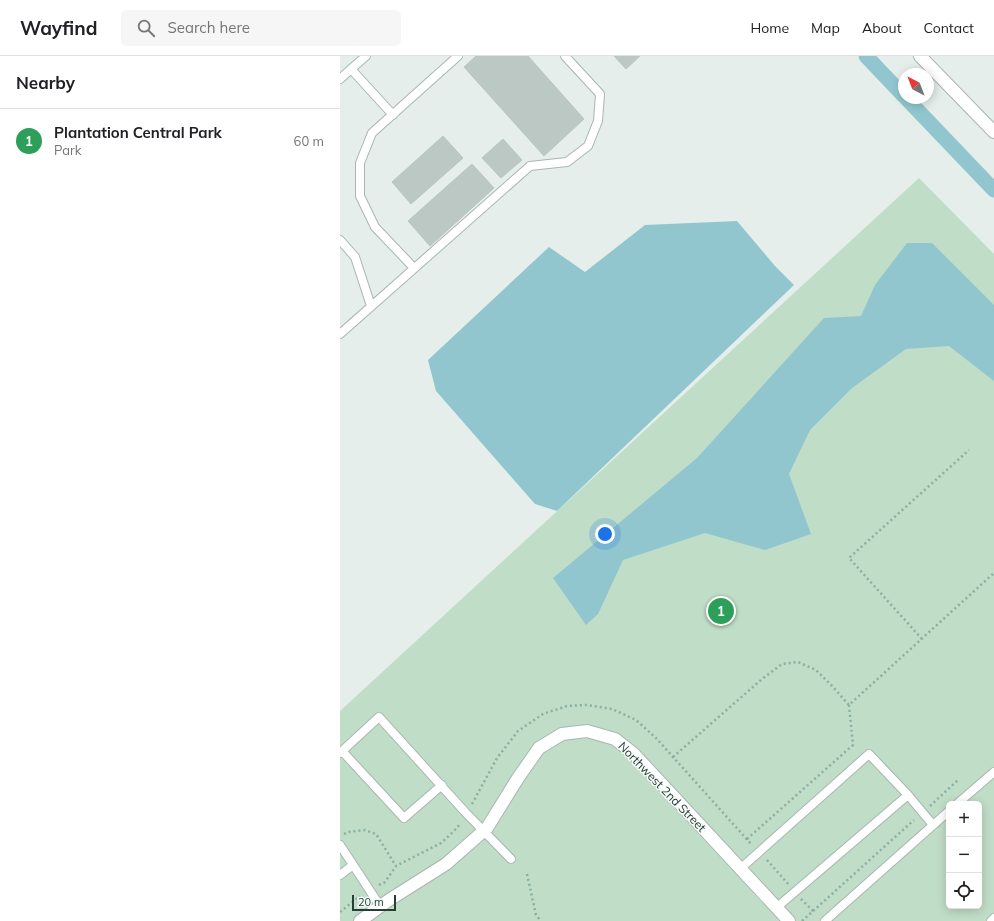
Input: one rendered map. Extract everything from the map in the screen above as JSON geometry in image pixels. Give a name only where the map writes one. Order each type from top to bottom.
[{"type":"street","points":[[920,56],[994,132]]},
{"type":"street","name":"Northwest 2nd Street","points":[[360,921],[380,906],[446,864],[483,832],[539,748],[562,734],[587,731],[615,739],[634,754],[789,921]]},
{"type":"lane","points":[[340,79],[366,56]]},
{"type":"lane","points":[[414,268],[375,227],[360,196],[360,163],[372,133],[458,56]]},
{"type":"lane","points":[[340,334],[530,166],[567,162],[588,146],[598,121],[600,94],[565,56]]},
{"type":"lane","points":[[351,69],[393,115]]},
{"type":"lane","points":[[340,240],[355,258],[371,306]]},
{"type":"lane","points":[[442,785],[404,818],[341,752],[379,717],[442,785],[483,832],[511,859]]},
{"type":"lane","points":[[740,869],[869,754],[933,825]]},
{"type":"lane","points":[[960,801],[994,772]]},
{"type":"lane","points":[[776,908],[908,796]]},
{"type":"lane","points":[[825,921],[946,814]]},
{"type":"lane","points":[[340,846],[380,906]]},
{"type":"lane","points":[[340,875],[353,865]]},
{"type":"lane","points":[[991,921],[994,918]]},
{"type":"path","points":[[922,639],[848,558],[969,450]]},
{"type":"path","points":[[849,706],[994,573]]},
{"type":"path","points":[[673,757],[762,679],[782,664],[798,662],[816,670],[832,686],[849,706],[852,745],[747,839]]},
{"type":"path","points":[[802,921],[959,779]]},
{"type":"path","points":[[377,886],[385,882],[396,866],[441,843],[461,822]]},
{"type":"path","points":[[340,837],[348,832],[365,830],[376,834],[396,866]]},
{"type":"path","points":[[527,874],[536,915],[541,921]]},
{"type":"path","points":[[340,912],[361,895]]},
{"type":"green space","points":[[919,178],[994,254],[994,921],[340,921],[340,711]]},
{"type":"water","points":[[737,221],[775,266],[794,285],[557,511],[535,504],[436,391],[428,360],[549,247],[585,272],[645,225]]},
{"type":"water","points":[[907,243],[932,243],[994,305],[994,381],[949,346],[906,349],[852,388],[810,430],[789,474],[811,534],[765,550],[705,533],[623,560],[598,614],[586,625],[553,578],[697,458],[824,318],[861,316],[875,285]]},
{"type":"building","points":[[476,56],[528,56],[584,119],[544,156],[464,67]]},
{"type":"building","points":[[614,56],[640,56],[626,69]]},
{"type":"building","points":[[443,136],[463,158],[411,204],[392,182]]},
{"type":"building","points":[[503,139],[522,160],[501,178],[482,158]]},
{"type":"building","points":[[472,164],[494,188],[430,246],[408,221]]},
{"type":"waterway","points":[[866,56],[898,90]]},
{"type":"waterway","points":[[912,104],[994,190]]},
{"type":"place","name":"Plantation Central Park","points":[[721,611]]}]
